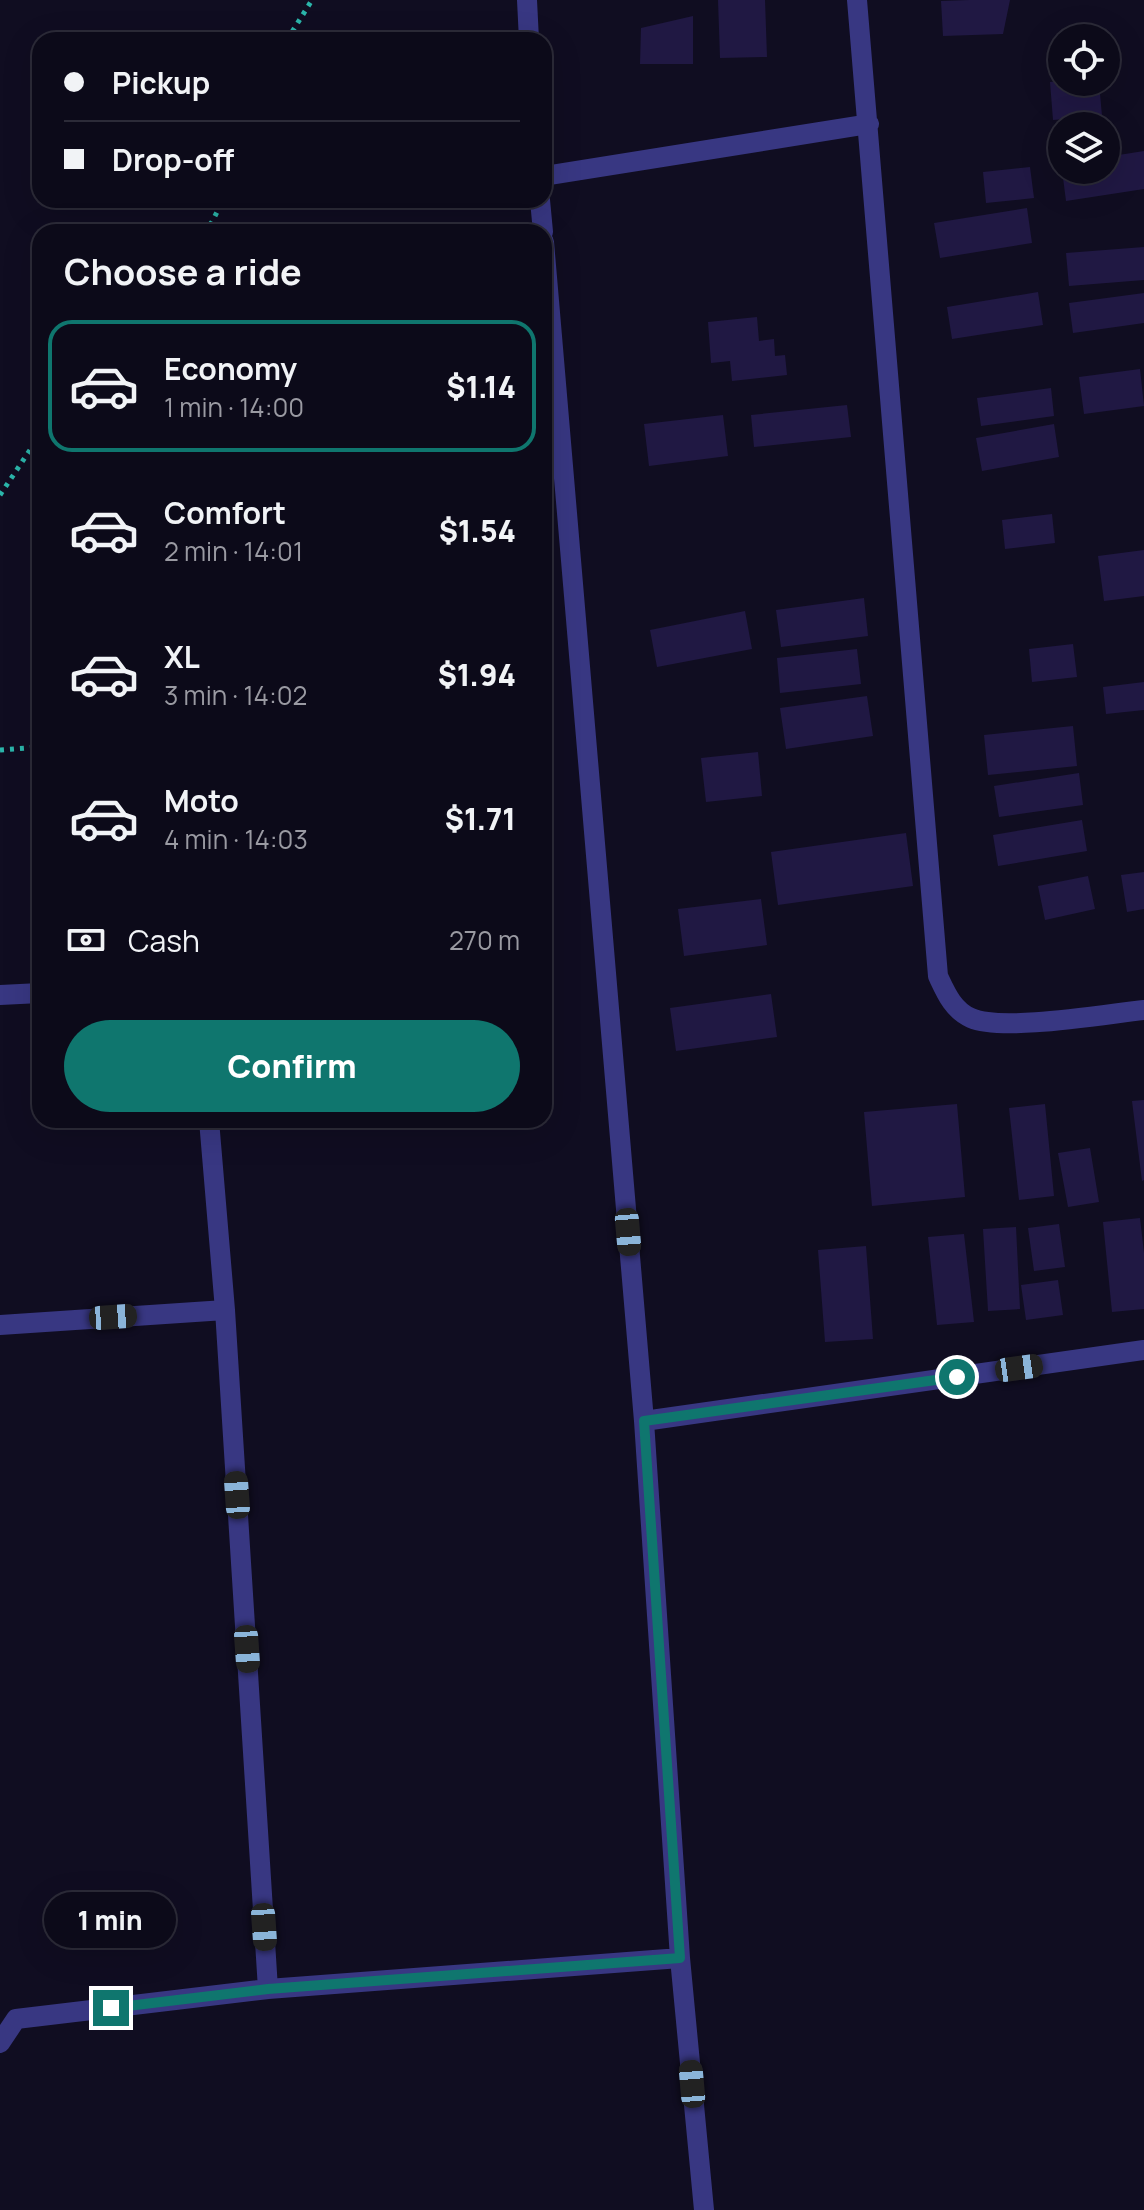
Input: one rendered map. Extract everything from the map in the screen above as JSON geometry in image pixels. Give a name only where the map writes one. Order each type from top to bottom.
[{"type":"street","points":[[527,0],[529,32]]},
{"type":"street","points":[[857,0],[938,976],[951,1003],[961,1011],[971,1018],[1003,1024],[1144,1010]]},
{"type":"street","points":[[552,175],[869,124]]},
{"type":"street","points":[[552,336],[644,1421],[680,1958],[704,2210]]},
{"type":"street","points":[[0,995],[32,993]]},
{"type":"street","points":[[210,1128],[225,1310],[268,1989]]},
{"type":"street","points":[[0,1325],[225,1310]]},
{"type":"street","points":[[644,1421],[1144,1350]]},
{"type":"street","points":[[0,2043],[16,2019],[268,1989],[680,1958]]},
{"type":"path","points":[[292,32],[312,0]]},
{"type":"path","points":[[0,495],[32,447]]},
{"type":"path","points":[[0,750],[32,748]]},
{"type":"building","points":[[718,0],[765,0],[767,57],[720,58]]},
{"type":"building","points":[[1010,0],[1003,34],[943,36],[941,1]]},
{"type":"building","points":[[693,16],[693,64],[640,64],[641,28]]},
{"type":"building","points":[[1051,96],[1100,96],[1102,112],[1052,112]]},
{"type":"building","points":[[1144,151],[1144,189],[1066,201],[1064,184],[1120,184],[1120,155]]},
{"type":"building","points":[[1030,167],[1034,198],[986,203],[983,172]]},
{"type":"building","points":[[1027,208],[1032,243],[940,258],[934,223]]},
{"type":"building","points":[[1144,247],[1144,280],[1069,286],[1066,253]]},
{"type":"building","points":[[1038,292],[1043,325],[952,339],[947,307]]},
{"type":"building","points":[[1144,293],[1144,323],[1073,333],[1069,303]]},
{"type":"building","points":[[757,317],[759,341],[774,339],[775,356],[785,355],[787,375],[732,381],[730,361],[711,363],[708,322]]},
{"type":"building","points":[[1140,369],[1144,406],[1084,414],[1079,377]]},
{"type":"building","points":[[1051,388],[1054,416],[981,426],[977,398]]},
{"type":"building","points":[[847,405],[851,437],[754,447],[751,415]]},
{"type":"building","points":[[723,415],[728,456],[649,466],[644,424]]},
{"type":"building","points":[[1054,424],[1059,457],[982,471],[976,438]]},
{"type":"building","points":[[1052,514],[1055,543],[1005,549],[1002,520]]},
{"type":"building","points":[[1144,550],[1144,596],[1104,601],[1098,556]]},
{"type":"building","points":[[864,598],[868,636],[781,647],[776,610]]},
{"type":"building","points":[[745,611],[752,649],[657,667],[650,630]]},
{"type":"building","points":[[1073,644],[1077,677],[1032,682],[1029,649]]},
{"type":"building","points":[[857,649],[861,684],[780,693],[777,658]]},
{"type":"building","points":[[1144,682],[1144,710],[1106,714],[1103,687]]},
{"type":"building","points":[[867,696],[873,736],[786,749],[780,708]]},
{"type":"building","points":[[1073,726],[1077,766],[988,775],[984,735]]},
{"type":"building","points":[[758,752],[762,796],[706,802],[701,758]]},
{"type":"building","points":[[1079,773],[1083,805],[999,817],[994,786]]},
{"type":"building","points":[[1082,820],[1087,851],[998,866],[993,835]]},
{"type":"building","points":[[906,833],[913,886],[778,905],[771,852]]},
{"type":"building","points":[[1144,872],[1144,909],[1127,912],[1121,875]]},
{"type":"building","points":[[1088,876],[1095,909],[1045,920],[1038,886]]},
{"type":"building","points":[[761,899],[767,945],[684,956],[678,909]]},
{"type":"building","points":[[771,994],[777,1037],[676,1051],[670,1008]]},
{"type":"building","points":[[1144,1100],[1144,1180],[1142,1181],[1132,1101]]},
{"type":"building","points":[[957,1104],[965,1197],[872,1206],[864,1112]]},
{"type":"building","points":[[1045,1104],[1054,1196],[1019,1200],[1009,1108]]},
{"type":"building","points":[[1090,1148],[1099,1202],[1068,1207],[1058,1153]]},
{"type":"building","points":[[1140,1218],[1144,1253],[1144,1309],[1112,1312],[1103,1222]]},
{"type":"building","points":[[1059,1224],[1065,1267],[1034,1271],[1028,1228]]},
{"type":"building","points":[[1016,1227],[1020,1309],[988,1311],[983,1229]]},
{"type":"building","points":[[964,1234],[974,1322],[937,1325],[928,1237]]},
{"type":"building","points":[[866,1246],[873,1339],[825,1342],[818,1250]]},
{"type":"building","points":[[1058,1280],[1063,1315],[1026,1320],[1021,1285]]},
{"type":"route","points":[[111,2008],[268,1989],[680,1958],[644,1421],[957,1377]]}]
